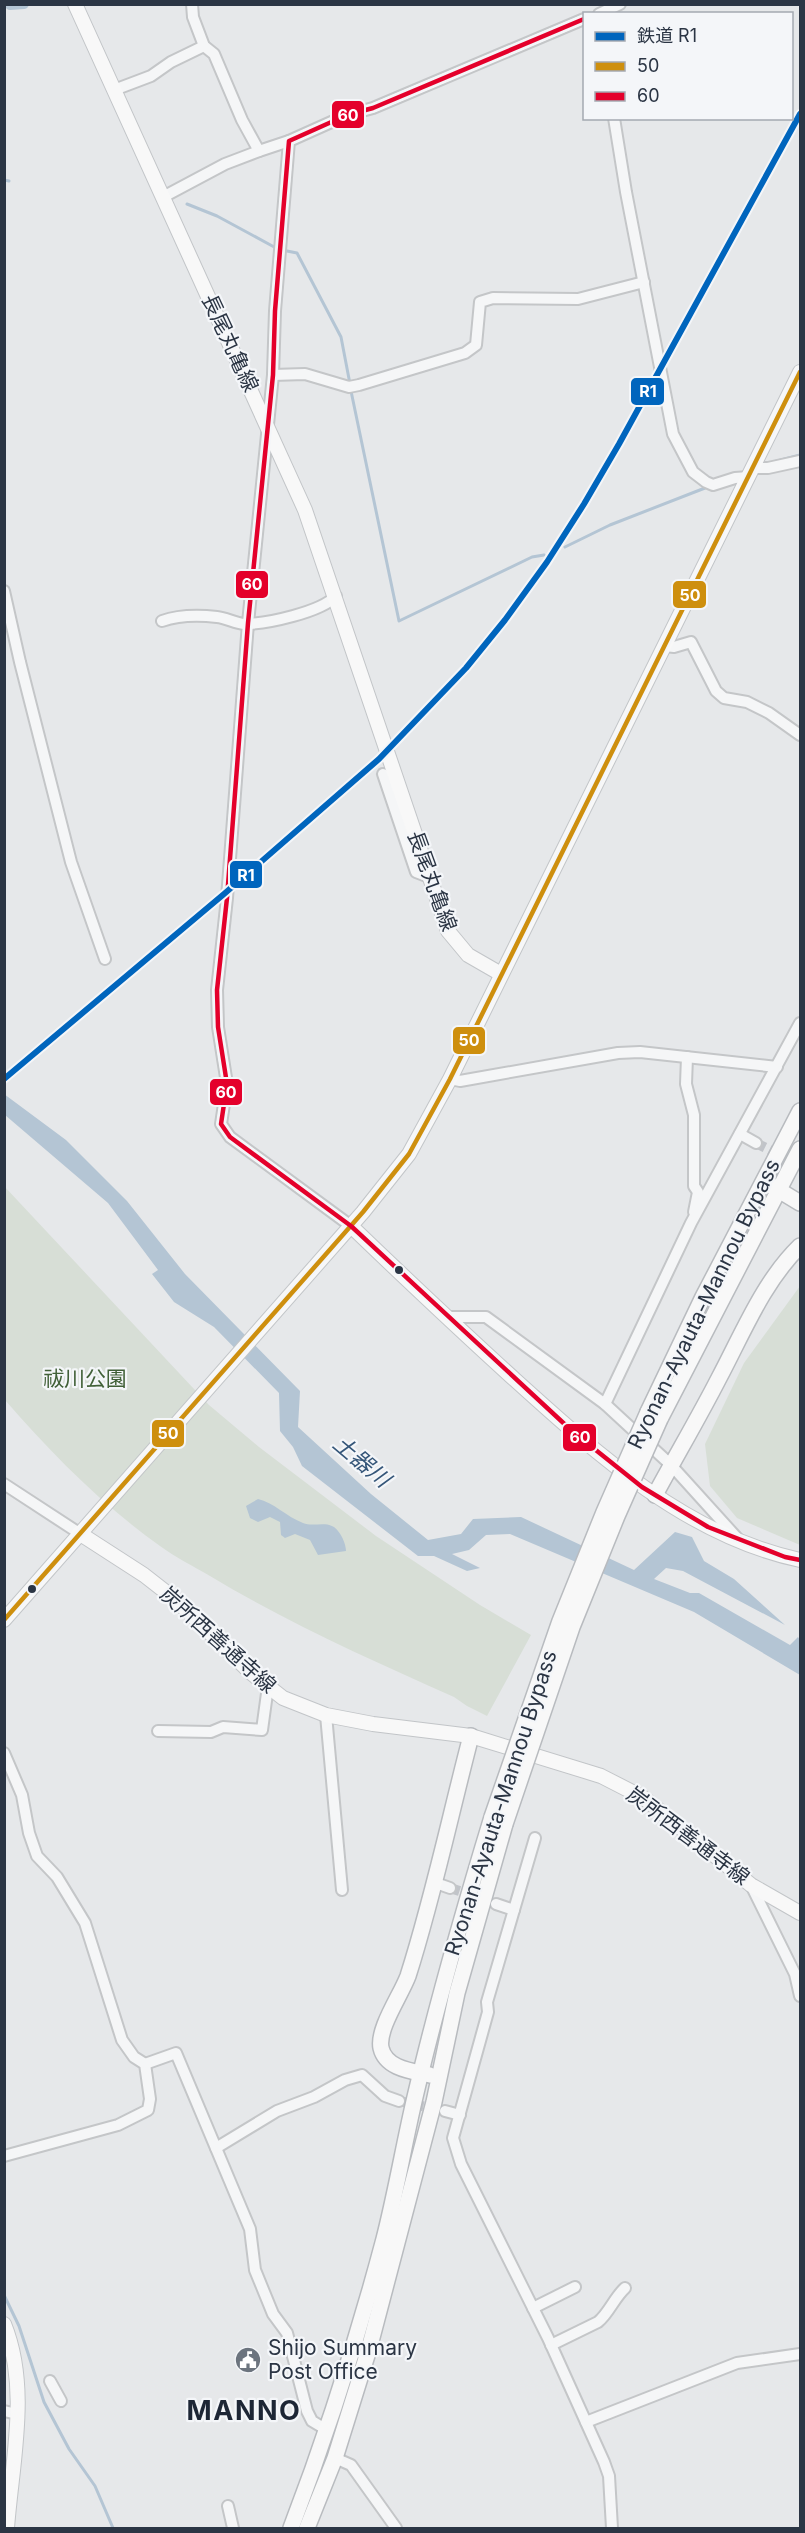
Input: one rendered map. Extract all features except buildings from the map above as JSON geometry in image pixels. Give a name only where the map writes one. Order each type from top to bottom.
[{"type":"highway","name":"Ryonan-Ayauta-Mannou Bypass","points":[[291,2529],[327,2430],[384,2237],[421,2073],[465,1906],[654,1415],[703,1297],[801,1111]]},
{"type":"highway","name":"Ryonan-Ayauta-Mannou Bypass","points":[[654,1415],[801,1149]]},
{"type":"highway","points":[[764,1182],[801,1203]]},
{"type":"highway","points":[[655,1495],[686,1442],[760,1299],[778,1270],[801,1246]]},
{"type":"highway","points":[[438,2077],[393,2065],[382,2052],[380,2040],[404,1987],[471,1737]]},
{"type":"highway","name":"Ryonan-Ayauta-Mannou Bypass","points":[[307,2529],[335,2458],[389,2274],[499,1820]]},
{"type":"main road","name":"長尾丸亀線","points":[[76,7],[305,510],[448,931],[459,947],[477,962],[501,974]]},
{"type":"main road","points":[[4,1620],[351,1226],[409,1154],[450,1079],[801,372]]},
{"type":"main road","points":[[351,1226],[572,1431],[655,1495],[708,1527],[739,1540],[801,1560]]},
{"type":"main road","name":"炭所西善通寺線","points":[[79,1533],[144,1575],[176,1600],[231,1654],[283,1698],[326,1715],[373,1724],[471,1737],[601,1776],[625,1787],[669,1816],[751,1885],[801,1913]]},
{"type":"main road","points":[[4,2324],[15,2358],[18,2392],[11,2412],[7,2529]]},
{"type":"street","points":[[192,4],[193,17],[204,46],[214,54],[242,120],[259,151]]},
{"type":"street","points":[[603,12],[620,4]]},
{"type":"street","points":[[163,196],[225,164],[290,141],[347,115],[373,108],[583,20]]},
{"type":"street","points":[[114,90],[151,76],[171,62],[204,46]]},
{"type":"street","points":[[614,120],[673,434],[682,455],[693,472],[713,485],[751,472],[801,461]]},
{"type":"street","points":[[290,141],[275,311],[273,375],[266,423],[227,898],[217,990],[218,1027],[227,1084],[221,1124],[238,1144],[351,1226]]},
{"type":"street","points":[[273,375],[305,374],[349,387],[359,385],[465,353],[476,345],[480,302],[493,298],[578,299],[644,282]]},
{"type":"street","points":[[4,591],[71,862],[105,959]]},
{"type":"street","points":[[162,621],[175,616],[218,617],[248,623],[285,618],[328,604],[336,596]]},
{"type":"street","points":[[664,646],[674,647],[691,642],[716,691],[724,698],[747,702],[769,713],[801,735]]},
{"type":"street","points":[[383,774],[416,872],[429,877]]},
{"type":"street","points":[[605,1404],[691,1224],[801,1023]]},
{"type":"street","points":[[450,1079],[460,1082],[618,1053],[640,1052],[777,1067]]},
{"type":"street","points":[[687,1057],[686,1084],[694,1115],[694,1186],[698,1192],[691,1224]]},
{"type":"street","points":[[740,1134],[756,1143]]},
{"type":"street","points":[[447,1317],[486,1317],[605,1404],[671,1465],[739,1540]]},
{"type":"street","points":[[4,1484],[79,1533]]},
{"type":"street","points":[[158,1731],[210,1732],[223,1727],[244,1724],[262,1730],[268,1686]]},
{"type":"street","points":[[326,1715],[342,1890]]},
{"type":"street","points":[[4,1753],[22,1795],[28,1833],[37,1856],[57,1877],[85,1923],[122,2040],[134,2056],[145,2064],[150,2099],[148,2110],[118,2125],[4,2156]]},
{"type":"street","points":[[535,1838],[487,2002],[488,2012],[453,2138],[455,2148],[551,2345],[609,2476],[612,2529]]},
{"type":"street","points":[[434,1882],[450,1888]]},
{"type":"street","points":[[751,1885],[795,1974],[801,1996]]},
{"type":"street","points":[[496,1904],[514,1910]]},
{"type":"street","points":[[145,2064],[176,2053],[250,2229],[255,2270],[273,2314],[287,2333],[307,2411],[316,2425],[327,2430]]},
{"type":"street","points":[[216,2148],[277,2111],[314,2097],[345,2080],[362,2075],[385,2096],[399,2101]]},
{"type":"street","points":[[445,2111],[460,2115]]},
{"type":"street","points":[[533,2308],[575,2287]]},
{"type":"street","points":[[551,2345],[604,2318],[614,2298],[625,2288]]},
{"type":"street","points":[[586,2421],[737,2362],[801,2354]]},
{"type":"street","points":[[50,2382],[61,2401]]},
{"type":"street","points":[[335,2458],[351,2465],[396,2529]]},
{"type":"street","points":[[228,2506],[233,2529]]},
{"type":"green space","name":"祓川公園","points":[[4,1186],[209,1405],[259,1447],[376,1536],[480,1605],[531,1635],[487,1716],[454,1697],[300,1625],[172,1554],[117,1513],[22,1420],[5,1400]]},
{"type":"green space","points":[[800,1286],[800,1545],[737,1518],[710,1486],[705,1444],[744,1363]]},
{"type":"water","points":[[4,1094],[66,1140],[127,1201],[185,1274],[300,1391],[298,1427],[371,1494],[428,1540],[461,1534],[473,1519],[521,1517],[634,1570],[675,1532],[692,1537],[704,1561],[734,1579],[785,1625],[683,1571],[666,1568],[654,1579],[690,1593],[699,1593],[790,1645],[798,1637],[800,1640],[800,1675],[694,1612],[510,1534],[486,1535],[469,1550],[452,1554],[480,1568],[467,1571],[434,1556],[418,1556],[302,1466],[293,1447],[280,1431],[279,1393],[214,1327],[174,1302],[152,1274],[158,1270],[108,1203],[5,1115]]},
{"type":"water","points":[[258,1499],[303,1523],[327,1524],[334,1527],[343,1538],[346,1551],[318,1555],[310,1540],[295,1534],[285,1538],[281,1535],[280,1522],[270,1517],[258,1522],[250,1518],[246,1506]]},
{"type":"waterway","points":[[10,5],[24,4]]},
{"type":"waterway","points":[[4,180],[9,181]]},
{"type":"waterway","points":[[187,204],[217,216],[276,248]]},
{"type":"waterway","points":[[282,250],[297,253],[341,337],[350,384]]},
{"type":"waterway","points":[[351,391],[399,621],[532,557],[544,555]]},
{"type":"waterway","points":[[773,462],[800,455]]},
{"type":"waterway","points":[[565,547],[610,525],[705,488]]},
{"type":"waterway","points":[[4,2295],[19,2326],[44,2402],[69,2449],[95,2486],[113,2528]]},
{"type":"tunnel","points":[[756,1143],[800,1165]]},
{"type":"tunnel","points":[[450,1888],[475,1896]]},
{"type":"tunnel","points":[[399,2101],[445,2111]]},
{"type":"rail line","name":"R1","points":[[4,1079],[224,894],[379,759],[466,668],[505,620],[547,562],[584,504],[800,114]]},
{"type":"transit line","name":"60","points":[[583,19],[373,108],[347,115],[289,141],[275,311],[273,375],[248,623],[227,898],[217,990],[218,1027],[227,1084],[221,1124],[230,1137],[351,1226],[572,1431],[642,1487],[708,1527],[785,1557],[800,1560]]},
{"type":"transit line","name":"50","points":[[4,1620],[363,1212],[409,1154],[450,1079],[800,372]]},
{"type":"place","name":"Shijo Summary Post Office","points":[[248,2360]]},
{"type":"district","name":"MANNO","points":[[244,2411]]},
{"type":"water label","name":"土器川","points":[[362,1461]]}]
